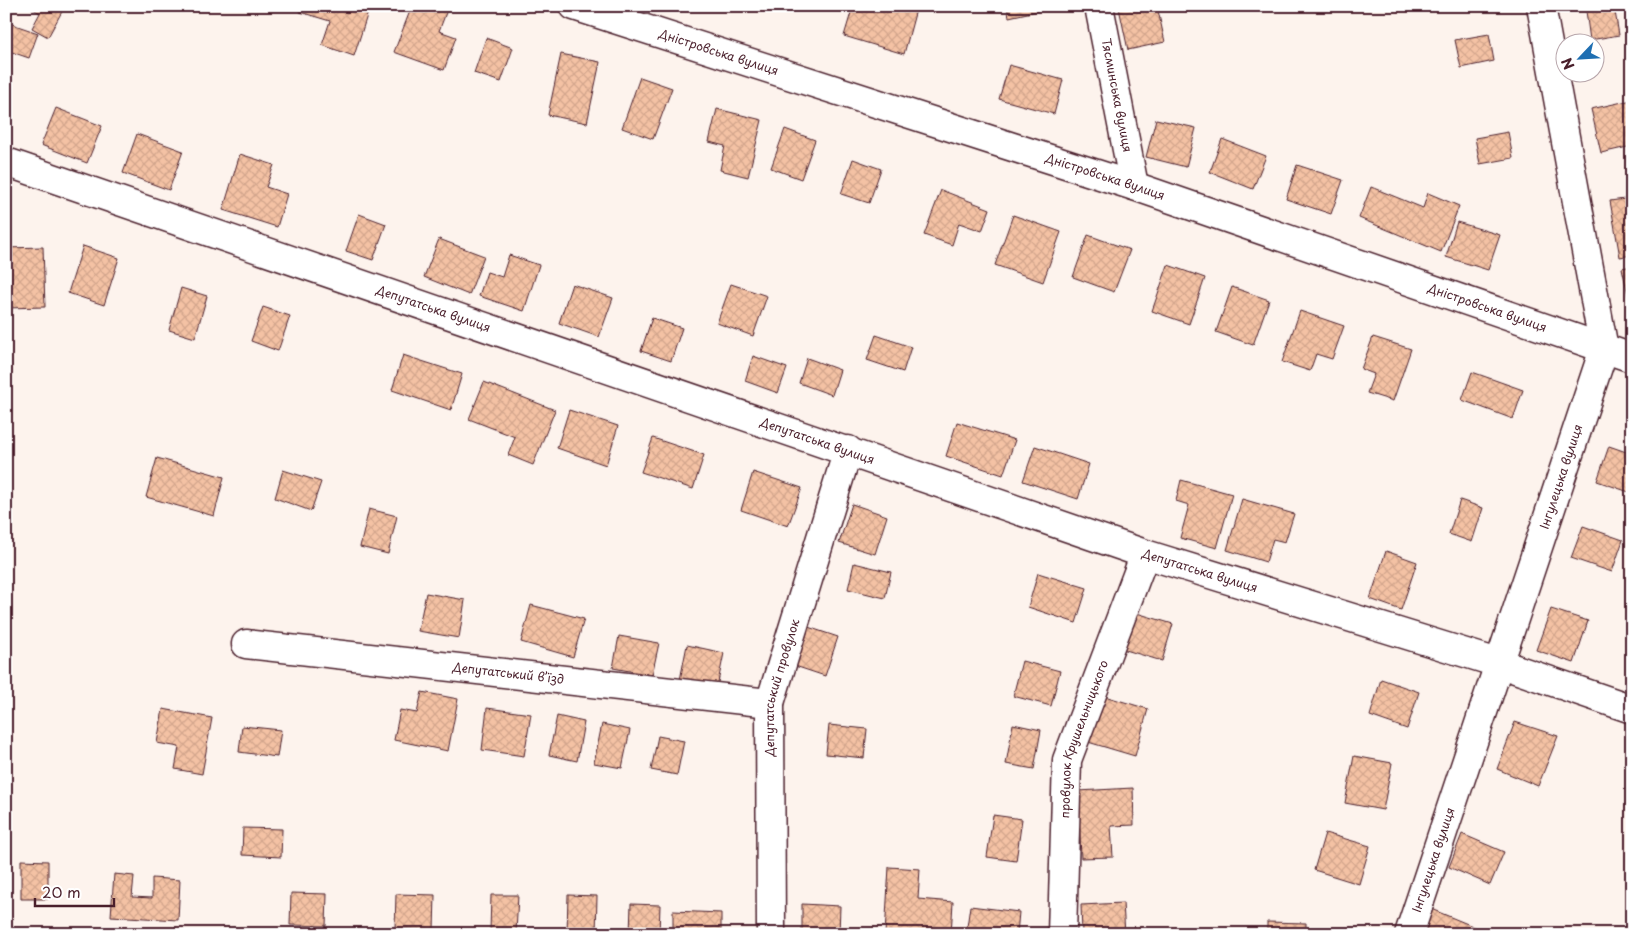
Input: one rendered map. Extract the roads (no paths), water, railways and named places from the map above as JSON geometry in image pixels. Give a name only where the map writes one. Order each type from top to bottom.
[{"type":"street","name":"Дністровська вулиця","points":[[574,6],[640,18],[1632,358]]},
{"type":"street","name":"Тясминська вулиця","points":[[1099,6],[1134,186]]},
{"type":"street","name":"Інгулецька вулиця","points":[[1409,934],[1604,349],[1541,6]]},
{"type":"street","name":"Депутатська вулиця","points":[[6,162],[848,450],[1145,554],[1498,663],[1632,708]]},
{"type":"street","name":"Депутатський провулок","points":[[771,934],[770,703],[848,450]]},
{"type":"street","name":"провулок Крушельницького","points":[[1062,934],[1067,760],[1145,554]]},
{"type":"street","name":"Депутатський в’їзд","points":[[246,644],[770,703]]}]
